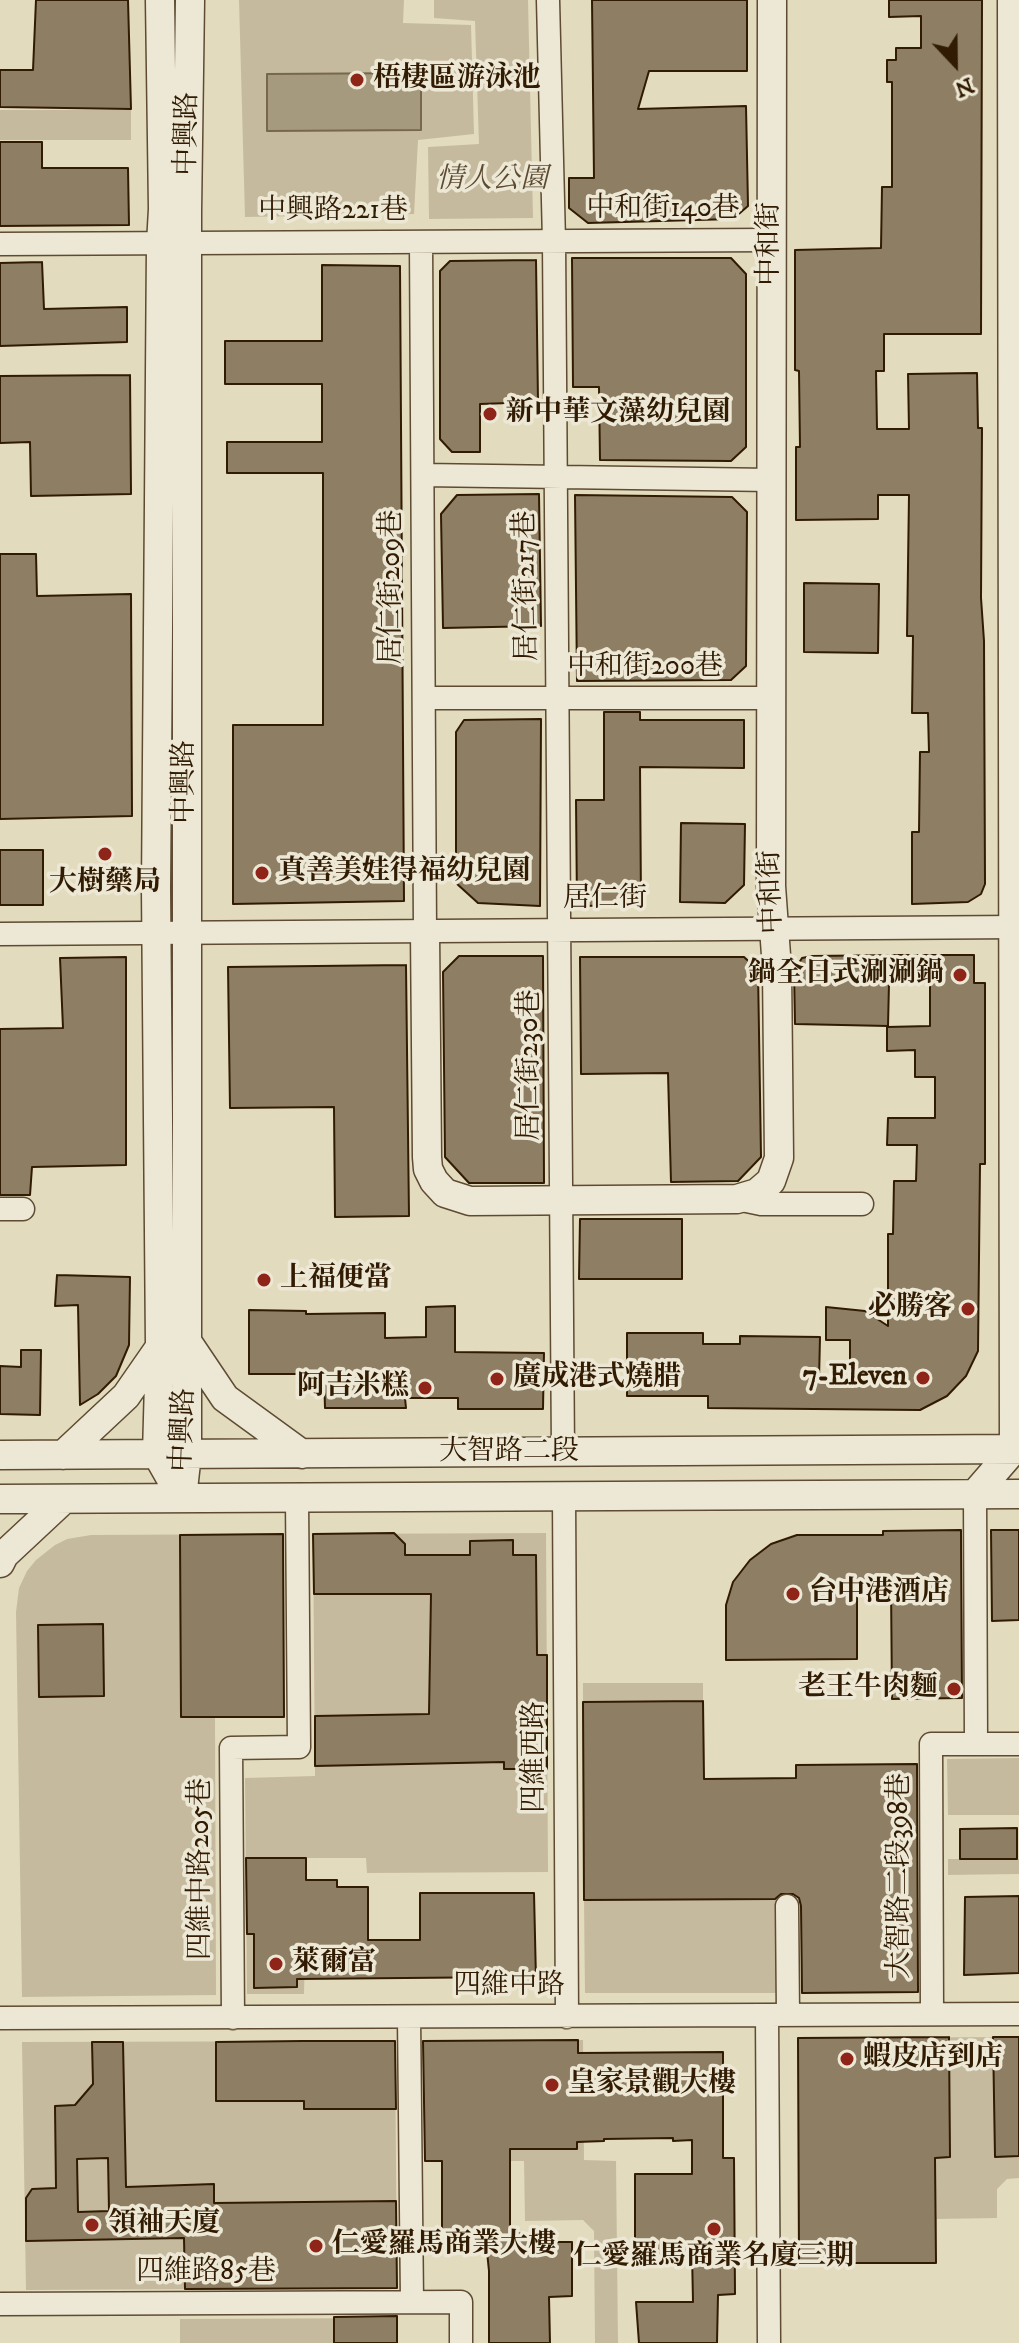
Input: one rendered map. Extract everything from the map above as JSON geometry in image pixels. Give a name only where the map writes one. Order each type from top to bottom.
[{"type":"street","name":"中興路","points":[[160,0],[163,209],[174,244],[186,932],[173,1343],[157,1454],[182,1498]]},
{"type":"street","name":"中興路","points":[[182,1498],[187,1454],[173,1343],[156,932],[174,244],[190,0]]},
{"type":"street","name":"居仁街217巷","points":[[548,0],[554,241],[561,930]]},
{"type":"street","name":"中和街","points":[[425,931],[427,1157],[430,1172],[442,1190],[461,1200],[737,1199],[766,1187],[775,1174],[779,1158],[771,886],[772,0]]},
{"type":"street","points":[[1012,0],[1017,1454],[975,1494],[976,1744],[1019,1744]]},
{"type":"street","name":"中和街140巷","points":[[554,241],[771,240]]},
{"type":"street","name":"中興路221巷","points":[[0,244],[554,241]]},
{"type":"street","name":"居仁街209巷","points":[[421,242],[425,931]]},
{"type":"street","points":[[423,475],[771,480]]},
{"type":"street","name":"中和街200巷","points":[[424,698],[771,698]]},
{"type":"street","name":"居仁街","points":[[0,934],[1017,926]]},
{"type":"street","name":"居仁街230巷","points":[[561,930],[563,1452]]},
{"type":"street","points":[[737,1199],[761,1204],[862,1204]]},
{"type":"street","points":[[0,1209],[23,1209]]},
{"type":"street","points":[[63,1455],[126,1396],[173,1343],[225,1398],[302,1454]]},
{"type":"street","name":"大智路二段","points":[[0,1455],[563,1452],[1017,1454]]},
{"type":"street","name":"大智路二段","points":[[0,1499],[1019,1494]]},
{"type":"street","name":"四維西路","points":[[564,1496],[567,2017]]},
{"type":"street","name":"四維中路205巷","points":[[233,2018],[231,1748],[299,1747],[297,1498]]},
{"type":"street","points":[[0,1563],[4,1555],[64,1499]]},
{"type":"street","name":"大智路二段398巷","points":[[932,2014],[931,1744],[976,1744]]},
{"type":"street","points":[[769,2343],[777,2015],[787,1906]]},
{"type":"street","name":"四維中路","points":[[0,2018],[1019,2014]]},
{"type":"street","points":[[409,2017],[412,2302]]},
{"type":"street","name":"四維路85巷","points":[[0,2304],[461,2302],[461,2343]]},
{"type":"green space","name":"梧棲區游泳池","points":[[239,0],[404,0],[403,23],[471,25],[474,134],[418,140],[414,214],[245,217]]},
{"type":"green space","name":"情人公園","points":[[434,0],[528,0],[533,218],[429,219],[428,147],[479,144],[475,21],[434,18]]},
{"type":"green space","points":[[0,110],[131,110],[131,140],[0,140]]},
{"type":"green space","points":[[546,1533],[548,1872],[367,1873],[366,1858],[307,1858],[304,1994],[247,1994],[245,1778],[315,1776],[313,1534]]},
{"type":"green space","points":[[283,1534],[284,1717],[215,1717],[216,1995],[22,1997],[16,1612],[19,1588],[27,1571],[55,1545],[67,1539],[91,1535]]},
{"type":"green space","points":[[583,1683],[703,1683],[703,1701],[583,1702]]},
{"type":"green space","points":[[1019,1758],[1019,1815],[948,1815],[947,1759]]},
{"type":"green space","points":[[948,1859],[1019,1859],[1019,1874],[948,1875]]},
{"type":"green space","points":[[776,1899],[777,1993],[585,1993],[584,1900]]},
{"type":"green space","points":[[1019,2037],[1019,2178],[1007,2179],[997,2189],[997,2218],[937,2219],[936,2263],[799,2263],[798,2038]]},
{"type":"green space","points":[[583,2040],[584,2160],[616,2161],[618,2343],[595,2343],[594,2231],[583,2220],[525,2221],[524,2161],[424,2161],[424,2041]]},
{"type":"green space","points":[[395,2041],[397,2288],[26,2290],[22,2042]]},
{"type":"green space","points":[[397,2318],[397,2343],[180,2343],[180,2319]]},
{"type":"shaded area","name":"梧棲區游泳池","points":[[421,73],[421,130],[267,131],[267,74]]},
{"type":"building","points":[[36,0],[128,0],[131,109],[0,107],[0,70],[33,70]]},
{"type":"building","points":[[592,0],[747,0],[747,71],[649,71],[638,109],[746,106],[748,206],[733,219],[588,223],[569,208],[569,178],[594,178]]},
{"type":"building","points":[[889,0],[982,0],[981,334],[884,334],[884,371],[876,371],[877,429],[909,429],[908,374],[977,373],[978,428],[982,428],[985,884],[981,894],[968,902],[912,904],[912,832],[919,832],[920,752],[929,752],[928,713],[912,713],[913,636],[907,636],[909,495],[878,495],[878,519],[796,520],[796,447],[800,447],[799,371],[795,370],[795,250],[881,248],[882,187],[892,187],[892,82],[887,82],[887,60],[896,60],[896,48],[921,48],[921,16],[889,17]]},
{"type":"building","points":[[0,142],[42,142],[42,168],[128,168],[129,225],[0,226]]},
{"type":"building","points":[[572,258],[731,258],[746,274],[746,447],[731,461],[600,460],[599,387],[573,387]]},
{"type":"building","points":[[536,260],[538,402],[480,404],[480,452],[452,452],[440,439],[440,271],[450,261]]},
{"type":"building","points":[[42,262],[44,309],[127,307],[127,342],[0,346],[0,263]]},
{"type":"building","points":[[322,265],[400,266],[404,901],[233,904],[233,725],[323,725],[323,473],[227,473],[227,442],[322,442],[322,384],[225,384],[225,341],[322,341]]},
{"type":"building","points":[[130,375],[131,494],[31,496],[30,442],[0,443],[0,376]]},
{"type":"building","points":[[539,494],[541,626],[443,628],[441,514],[457,495]]},
{"type":"building","points":[[575,495],[732,497],[747,512],[746,666],[731,680],[577,681]]},
{"type":"building","points":[[0,554],[36,554],[37,596],[131,594],[132,816],[0,819]]},
{"type":"building","points":[[804,583],[879,584],[878,653],[804,652]]},
{"type":"building","points":[[604,712],[640,712],[640,720],[744,720],[744,768],[640,767],[641,905],[577,906],[576,800],[604,800]]},
{"type":"building","points":[[541,719],[540,906],[478,903],[456,883],[456,732],[464,720]]},
{"type":"building","points":[[681,823],[745,824],[744,885],[725,903],[680,902]]},
{"type":"building","points":[[0,850],[43,850],[43,905],[0,905]]},
{"type":"building","points":[[974,955],[974,983],[985,983],[985,1164],[980,1164],[978,1351],[966,1376],[947,1396],[920,1410],[708,1408],[708,1396],[627,1396],[627,1333],[703,1333],[703,1344],[740,1344],[740,1336],[820,1337],[819,1380],[850,1381],[850,1340],[826,1340],[826,1307],[865,1311],[888,1326],[888,1234],[893,1234],[894,1181],[916,1181],[917,1145],[887,1145],[888,1118],[935,1118],[935,1077],[915,1077],[915,1050],[887,1051],[887,1027],[930,1026],[930,983],[889,983],[888,1026],[795,1024],[794,971],[802,958],[812,956]]},
{"type":"building","points":[[459,956],[543,956],[544,1183],[469,1183],[445,1157],[443,972]]},
{"type":"building","points":[[126,957],[126,1165],[32,1167],[30,1195],[0,1195],[0,1029],[63,1028],[60,958]]},
{"type":"building","points":[[580,957],[744,957],[758,970],[761,1157],[738,1181],[671,1182],[668,1073],[581,1074]]},
{"type":"building","points":[[406,965],[409,1216],[335,1217],[334,1107],[230,1108],[228,967]]},
{"type":"building","points":[[580,1219],[682,1219],[682,1279],[579,1279]]},
{"type":"building","points":[[57,1275],[130,1277],[129,1345],[116,1376],[98,1394],[80,1405],[78,1305],[55,1306]]},
{"type":"building","points":[[455,1306],[455,1352],[544,1353],[543,1409],[458,1409],[458,1398],[405,1398],[406,1408],[325,1408],[324,1374],[249,1374],[249,1310],[306,1311],[306,1314],[385,1313],[385,1338],[426,1337],[426,1307]]},
{"type":"building","points":[[21,1350],[41,1350],[40,1415],[0,1414],[0,1366],[21,1367]]},
{"type":"building","points":[[961,1530],[962,1698],[892,1699],[891,1585],[857,1585],[857,1659],[726,1660],[726,1605],[733,1582],[750,1560],[771,1544],[797,1535],[883,1535],[883,1531]]},
{"type":"building","points":[[991,1530],[1019,1530],[1019,1620],[992,1621]]},
{"type":"building","points":[[394,1533],[405,1544],[405,1555],[470,1555],[470,1541],[513,1540],[513,1555],[536,1555],[537,1655],[547,1655],[547,1769],[504,1769],[504,1762],[315,1766],[315,1716],[429,1714],[431,1594],[314,1594],[313,1534]]},
{"type":"building","points":[[283,1534],[284,1717],[181,1717],[180,1535]]},
{"type":"building","points":[[103,1624],[104,1696],[39,1697],[38,1625]]},
{"type":"building","points":[[703,1701],[704,1779],[796,1778],[796,1765],[917,1764],[918,1992],[802,1993],[801,1906],[799,1898],[793,1894],[781,1894],[775,1899],[584,1900],[583,1702]]},
{"type":"building","points":[[1017,1828],[1017,1859],[960,1859],[960,1829]]},
{"type":"building","points":[[246,1858],[306,1858],[306,1880],[337,1880],[337,1887],[368,1887],[368,1940],[420,1940],[420,1893],[534,1893],[536,1980],[513,1981],[513,1977],[297,1979],[297,1987],[254,1988],[254,1934],[247,1934]]},
{"type":"building","points":[[1019,1896],[1019,1973],[964,1975],[965,1897]]},
{"type":"building","points":[[949,2037],[950,2157],[935,2158],[936,2263],[799,2263],[798,2038]]},
{"type":"building","points":[[993,2037],[1019,2037],[1019,2156],[995,2157]]},
{"type":"building","points":[[578,2040],[578,2053],[723,2052],[723,2158],[734,2158],[735,2294],[718,2295],[717,2343],[639,2343],[636,2302],[693,2302],[692,2253],[635,2253],[635,2174],[692,2174],[692,2140],[673,2141],[673,2138],[577,2142],[577,2149],[510,2149],[510,2233],[542,2235],[542,2242],[572,2242],[572,2296],[549,2297],[550,2343],[489,2343],[486,2242],[481,2242],[481,2236],[442,2231],[442,2161],[425,2161],[423,2041]]},
{"type":"building","points":[[395,2041],[396,2109],[304,2109],[304,2101],[216,2101],[216,2042]]},
{"type":"building","points":[[92,2042],[123,2042],[126,2187],[214,2184],[214,2203],[396,2201],[397,2288],[185,2289],[184,2238],[26,2241],[26,2198],[32,2189],[56,2188],[55,2106],[75,2105],[93,2084]],"holes":[[[108,2158],[109,2211],[78,2212],[77,2159]]]},
{"type":"building","points":[[397,2316],[397,2343],[334,2343],[334,2317]]},
{"type":"place","name":"梧棲區游泳池","points":[[357,80]]},
{"type":"place","name":"新中華文藻幼兒園","points":[[490,414]]},
{"type":"place","name":"大樹藥局","points":[[105,854]]},
{"type":"place","name":"真善美娃得福幼兒園","points":[[262,873]]},
{"type":"place","name":"鍋全日式涮涮鍋","points":[[960,975]]},
{"type":"place","name":"上福便當","points":[[264,1280]]},
{"type":"place","name":"必勝客","points":[[968,1309]]},
{"type":"place","name":"7-Eleven","points":[[923,1378]]},
{"type":"place","name":"廣成港式燒腊","points":[[497,1379]]},
{"type":"place","name":"阿吉米糕","points":[[425,1388]]},
{"type":"place","name":"台中港酒店","points":[[793,1594]]},
{"type":"place","name":"老王牛肉麵","points":[[954,1689]]},
{"type":"place","name":"萊爾富","points":[[276,1964]]},
{"type":"place","name":"蝦皮店到店","points":[[847,2059]]},
{"type":"place","name":"皇家景觀大樓","points":[[552,2085]]},
{"type":"place","name":"領袖天廈","points":[[92,2225]]},
{"type":"place","name":"仁愛羅馬商業名廈三期","points":[[714,2229]]},
{"type":"place","name":"仁愛羅馬商業大樓","points":[[316,2246]]}]
